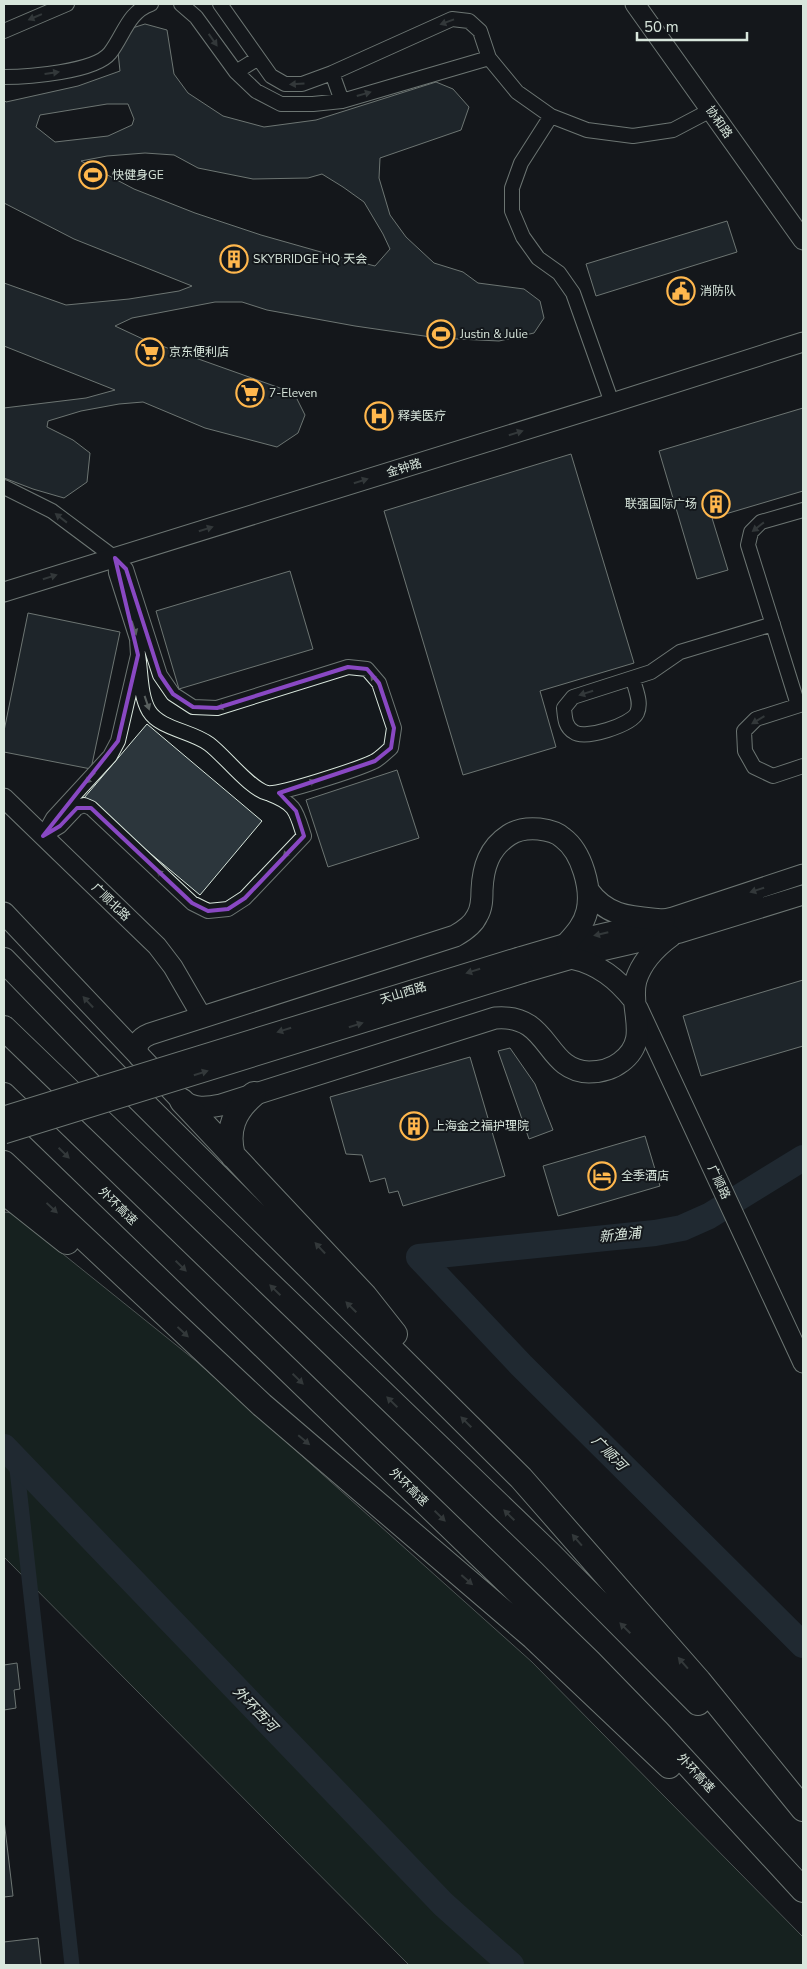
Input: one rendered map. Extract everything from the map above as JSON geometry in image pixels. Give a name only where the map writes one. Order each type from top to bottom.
[{"type":"highway","points":[[4,960],[130,1089],[522,1478],[699,1681],[803,1809]]},
{"type":"highway","points":[[4,1028],[557,1561],[684,1688],[803,1816]]},
{"type":"highway","points":[[233,1156],[230,1140],[231,1125],[239,1110],[254,1094]]},
{"type":"highway","name":"外环高速","points":[[4,1095],[589,1661],[658,1732],[803,1891]]},
{"type":"highway","points":[[182,1101],[365,1296],[439,1394]]},
{"type":"highway","points":[[4,1163],[262,1405],[533,1637],[803,1891]]},
{"type":"highway","points":[[4,1192],[162,1312]]},
{"type":"main road","name":"协和路","points":[[635,4],[803,240]]},
{"type":"main road","name":"金钟路","points":[[4,592],[803,342]]},
{"type":"main road","name":"广顺北路","points":[[4,798],[157,946],[173,967],[202,1017]]},
{"type":"main road","points":[[139,1056],[136,1047],[138,1042],[150,1034],[455,936],[470,925],[479,914],[482,875],[490,855],[503,839],[516,831],[528,828],[542,829],[563,838],[570,844],[577,857],[588,890],[588,906],[585,918],[569,951],[609,974],[634,1000]]},
{"type":"main road","name":"天山西路","points":[[668,928],[803,874]]},
{"type":"main road","points":[[4,913],[182,1101],[195,1107],[204,1108],[221,1105],[491,1019],[503,1017],[520,1019],[533,1027],[546,1040],[556,1057],[569,1067],[585,1072],[603,1070],[620,1062],[633,1050],[638,1030],[634,1000],[636,980],[644,964],[668,928],[612,912],[599,903],[588,890]]},
{"type":"main road","name":"天山西路","points":[[4,1116],[569,951],[803,895]]},
{"type":"main road","name":"天山西路","points":[[4,1134],[522,965]]},
{"type":"main road","name":"广顺路","points":[[634,1000],[803,1363]]},
{"type":"main road","points":[[111,1026],[120,1031],[133,1034],[150,1034]]},
{"type":"street","points":[[4,31],[66,4]]},
{"type":"street","points":[[4,77],[21,77],[60,72],[92,64],[110,54],[128,22],[142,7],[151,4]]},
{"type":"street","points":[[181,4],[196,17],[236,72],[256,91],[281,104],[313,104],[342,101],[489,58]]},
{"type":"street","points":[[220,4],[257,59],[271,76],[285,84],[302,84],[332,73],[452,19],[469,21],[480,31],[489,58],[517,92],[551,116],[587,130],[633,136],[673,130],[711,110]]},
{"type":"street","points":[[236,72],[257,59]]},
{"type":"street","points":[[332,73],[342,101]]},
{"type":"street","points":[[551,116],[521,163],[512,188],[512,210],[523,237],[538,258],[559,273],[573,292],[612,403]]},
{"type":"street","points":[[4,487],[52,511],[115,558],[126,569],[160,674],[173,694],[193,707],[217,708],[348,667],[367,669],[379,683],[394,728],[391,748],[375,761],[283,792],[267,792]]},
{"type":"street","points":[[803,510],[762,522],[751,532],[748,545],[773,624],[798,684],[801,704],[756,719],[744,731],[746,751],[754,767],[773,776],[803,766]]},
{"type":"street","points":[[43,836],[60,826],[77,808],[84,805],[91,808],[192,903],[208,911],[228,909],[245,898],[304,836],[296,811],[286,800],[253,784],[210,744],[160,722],[149,712],[143,694],[137,639],[116,572],[115,558]]},
{"type":"street","points":[[632,679],[638,699],[637,712],[628,723],[587,735],[574,733],[565,722],[564,708],[573,697],[651,672],[680,652],[773,624]]},
{"type":"street","points":[[43,836],[53,818],[110,756],[118,741],[138,655]]},
{"type":"highlighted area","points":[[115,558],[126,569],[160,675],[173,694],[193,707],[217,708],[348,667],[367,669],[379,683],[394,728],[391,748],[375,761],[279,793],[296,811],[304,836],[245,898],[228,909],[208,911],[192,903],[91,808],[77,808],[60,826],[43,836],[118,741],[138,655]]},
{"type":"green space","points":[[4,1212],[12,1213],[196,1361],[532,1662],[803,1937],[803,1965],[409,1965],[4,1557]]},
{"type":"building","name":"SKYBRIDGE HQ 天会","points":[[145,24],[167,30],[174,74],[188,93],[223,116],[264,127],[316,120],[436,82],[453,89],[469,107],[461,130],[380,158],[379,178],[390,215],[406,237],[434,263],[463,272],[478,283],[524,289],[540,301],[544,318],[534,333],[499,341],[438,338],[355,326],[267,310],[242,302],[215,302],[132,318],[115,326],[145,340],[294,393],[305,415],[298,433],[277,447],[205,428],[143,402],[119,404],[81,411],[48,421],[47,427],[73,440],[90,453],[87,482],[64,498],[4,478],[4,408],[86,398],[115,390],[4,346],[4,283],[66,305],[129,299],[179,291],[192,286],[74,239],[4,203],[4,100],[6,102],[78,86],[120,71],[117,43],[126,30]],"holes":[[[107,104],[128,104],[134,119],[132,125],[108,136],[55,142],[36,127],[40,115]],[[145,153],[174,155],[198,168],[253,179],[308,178],[322,174],[364,202],[390,249],[375,266],[261,235],[195,213],[134,189],[81,161],[107,156]]]},
{"type":"building","points":[[727,221],[737,252],[596,296],[586,264]]},
{"type":"building","name":"联强国际广场","points":[[803,408],[803,491],[712,518],[728,570],[697,579],[659,451]]},
{"type":"building","points":[[571,454],[634,663],[540,691],[556,747],[463,775],[384,511]]},
{"type":"building","points":[[290,571],[313,649],[179,689],[156,611]]},
{"type":"building","points":[[28,613],[120,632],[91,769],[4,752],[4,731]]},
{"type":"building","points":[[147,724],[262,821],[200,895],[84,798]]},
{"type":"building","points":[[397,770],[419,838],[328,867],[306,800]]},
{"type":"building","points":[[803,980],[803,1046],[701,1076],[683,1016]]},
{"type":"building","points":[[510,1048],[535,1084],[553,1130],[529,1139],[498,1051]]},
{"type":"building","name":"上海金之福护理院","points":[[470,1057],[505,1176],[403,1206],[398,1191],[389,1193],[385,1178],[370,1182],[362,1155],[346,1154],[330,1097]]},
{"type":"building","name":"全季酒店","points":[[645,1136],[660,1186],[558,1216],[543,1166]]},
{"type":"building","points":[[17,1663],[20,1689],[14,1690],[16,1708],[4,1710],[4,1665]]},
{"type":"building","points":[[4,1820],[13,1896],[4,1897]]},
{"type":"building","points":[[38,1938],[41,1965],[4,1965],[4,1942]]},
{"type":"waterway","name":"新渔浦","points":[[419,1257],[655,1233],[682,1228],[709,1216],[803,1158]]},
{"type":"waterway","name":"广顺河","points":[[419,1257],[521,1365],[803,1645]]},
{"type":"waterway","name":"外环西河","points":[[4,1447],[443,1904],[511,1965]]},
{"type":"waterway","points":[[16,1460],[72,1965]]},
{"type":"place","name":"快健身GE","points":[[93,175]]},
{"type":"place","name":"SKYBRIDGE HQ 天会","points":[[234,259]]},
{"type":"place","name":"消防队","points":[[681,291]]},
{"type":"place","name":"Justin & Julie","points":[[441,334]]},
{"type":"place","name":"京东便利店","points":[[150,352]]},
{"type":"place","name":"7-Eleven","points":[[250,393]]},
{"type":"place","name":"释美医疗","points":[[379,416]]},
{"type":"place","name":"联强国际广场","points":[[716,504]]},
{"type":"place","name":"上海金之福护理院","points":[[414,1126]]},
{"type":"place","name":"全季酒店","points":[[602,1176]]}]
